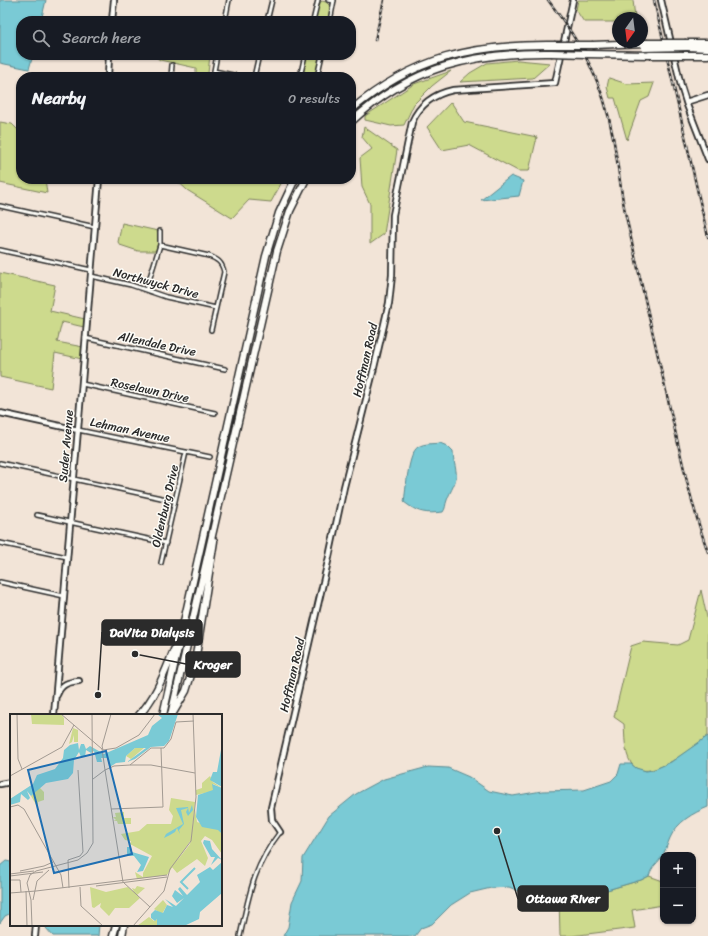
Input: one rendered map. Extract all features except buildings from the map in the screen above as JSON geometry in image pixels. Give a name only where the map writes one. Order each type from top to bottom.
[{"type":"highway","points":[[356,106],[378,90],[407,72],[428,63],[454,54],[498,46],[554,44],[645,46],[708,43]]},
{"type":"highway","points":[[686,45],[708,48]]},
{"type":"highway","points":[[356,118],[375,102],[410,80],[437,69],[475,58],[503,54],[552,53],[708,55]]},
{"type":"highway","points":[[163,714],[269,245],[281,208],[293,184]]},
{"type":"highway","points":[[172,714],[279,243],[292,206],[303,184]]},
{"type":"highway","points":[[173,714],[181,701],[190,681],[198,646],[209,582],[220,502]]},
{"type":"highway","points":[[140,714],[158,688],[183,628]]},
{"type":"highway","points":[[113,936],[116,926]]},
{"type":"highway","points":[[122,936],[124,926]]},
{"type":"street","points":[[112,16],[114,0]]},
{"type":"street","points":[[226,16],[229,0]]},
{"type":"street","points":[[268,16],[272,0]]},
{"type":"street","points":[[314,16],[317,0]]},
{"type":"street","points":[[328,0],[334,1],[331,16]]},
{"type":"street","name":"Hoffman Road","points":[[280,832],[272,820],[271,808],[345,480],[389,303],[392,275],[393,215],[412,122],[425,103],[436,95],[444,92],[453,90],[555,83],[573,0]]},
{"type":"street","points":[[661,0],[686,102],[708,158]]},
{"type":"street","points":[[108,72],[109,60]]},
{"type":"street","points":[[216,60],[214,71],[219,72]]},
{"type":"street","points":[[255,72],[258,60]]},
{"type":"street","points":[[301,72],[304,60]]},
{"type":"street","points":[[318,72],[321,60]]},
{"type":"street","points":[[171,72],[172,65]]},
{"type":"street","points":[[686,102],[708,95]]},
{"type":"street","name":"Suder Avenue","points":[[54,714],[99,184]]},
{"type":"street","points":[[0,206],[95,227]]},
{"type":"street","points":[[146,290],[160,245],[160,231]]},
{"type":"street","points":[[160,245],[209,256],[216,258],[220,262],[224,272],[211,330]]},
{"type":"street","points":[[0,250],[91,270]]},
{"type":"street","name":"Northwyck Drive","points":[[91,276],[131,285],[166,297],[216,308]]},
{"type":"street","name":"Allendale Drive","points":[[85,338],[225,369]]},
{"type":"street","name":"Roselawn Drive","points":[[82,384],[215,413]]},
{"type":"street","name":"Lehman Avenue","points":[[0,412],[210,458]]},
{"type":"street","name":"Oldenburg Drive","points":[[161,563],[186,452]]},
{"type":"street","points":[[0,463],[175,501]]},
{"type":"street","points":[[37,515],[166,543]]},
{"type":"street","points":[[0,543],[67,557]]},
{"type":"street","points":[[0,582],[64,596]]},
{"type":"street","points":[[55,700],[62,685],[79,681]]},
{"type":"street","points":[[0,784],[10,782]]},
{"type":"street","points":[[240,936],[254,877],[262,859],[280,832]]},
{"type":"street","points":[[35,936],[36,926]]},
{"type":"green space","points":[[578,0],[633,0],[634,12],[612,12],[612,22],[584,22],[576,10]]},
{"type":"green space","points":[[322,1],[326,2],[330,6],[329,16],[315,16],[318,4]]},
{"type":"green space","points":[[160,60],[209,60],[208,72],[196,72],[196,68]]},
{"type":"green space","points":[[305,60],[319,60],[316,72],[302,72]]},
{"type":"green space","points":[[518,60],[550,63],[533,78],[460,82],[470,73],[487,63]]},
{"type":"green space","points":[[451,71],[432,86],[414,104],[404,125],[391,126],[365,120],[365,116],[414,84]]},
{"type":"green space","points":[[609,78],[627,84],[654,83],[649,97],[641,101],[627,140],[615,98],[610,98],[607,87]]},
{"type":"green space","points":[[451,102],[464,122],[537,137],[529,171],[518,171],[469,145],[442,150],[427,127]]},
{"type":"green space","points":[[0,122],[12,124],[16,128],[16,184],[46,184],[47,193],[0,183]]},
{"type":"green space","points":[[364,127],[397,150],[384,234],[370,244],[370,204],[362,187],[360,158],[372,149],[362,137]]},
{"type":"green space","points":[[180,184],[281,184],[271,202],[249,200],[232,218],[187,190]]},
{"type":"green space","points":[[122,223],[158,231],[156,251],[138,251],[120,245],[118,242]]},
{"type":"green space","points":[[0,273],[55,285],[50,311],[85,319],[84,327],[62,322],[57,342],[83,347],[82,359],[55,353],[51,388],[0,377]]},
{"type":"green space","points":[[701,590],[708,622],[708,736],[681,755],[658,768],[648,770],[638,769],[631,763],[627,754],[624,724],[614,717],[631,646],[643,642],[678,645],[688,640]]},
{"type":"green space","points":[[649,876],[660,880],[660,905],[632,910],[635,928],[560,936],[559,897],[583,897],[641,880]]},
{"type":"water","points":[[0,0],[46,0],[42,16],[16,16],[16,60],[32,60],[29,69],[0,63]]},
{"type":"water","points":[[511,176],[523,181],[519,196],[481,200]]},
{"type":"water","points":[[440,443],[447,446],[453,452],[456,478],[443,512],[432,513],[418,511],[404,502],[412,456],[420,446]]},
{"type":"water","points":[[708,736],[708,807],[691,815],[677,827],[673,832],[664,852],[660,852],[660,859],[649,876],[641,880],[583,897],[566,896],[546,898],[534,894],[528,895],[509,887],[491,888],[470,893],[451,905],[432,924],[421,928],[415,936],[283,936],[288,927],[292,902],[302,881],[303,858],[329,816],[356,794],[384,779],[428,767],[448,768],[469,777],[489,791],[513,796],[542,791],[584,790],[611,781],[618,774],[621,764],[631,764],[636,768],[646,771],[653,770],[671,762]]},
{"type":"water","points":[[6,861],[10,862],[10,914],[5,916],[0,923],[0,866]]},
{"type":"water","points":[[47,926],[99,926],[98,936],[53,936],[46,928]]},
{"type":"railway","points":[[375,40],[384,0]]},
{"type":"railway","points":[[548,0],[571,32],[590,64],[609,117],[625,212],[681,457],[708,552]]},
{"type":"railway","points":[[654,0],[708,237]]},
{"type":"place","name":"Kroger","points":[[135,654]]},
{"type":"place","name":"DaVita Dialysis","points":[[98,695]]},
{"type":"place","name":"Ottawa River","points":[[497,831]]}]
